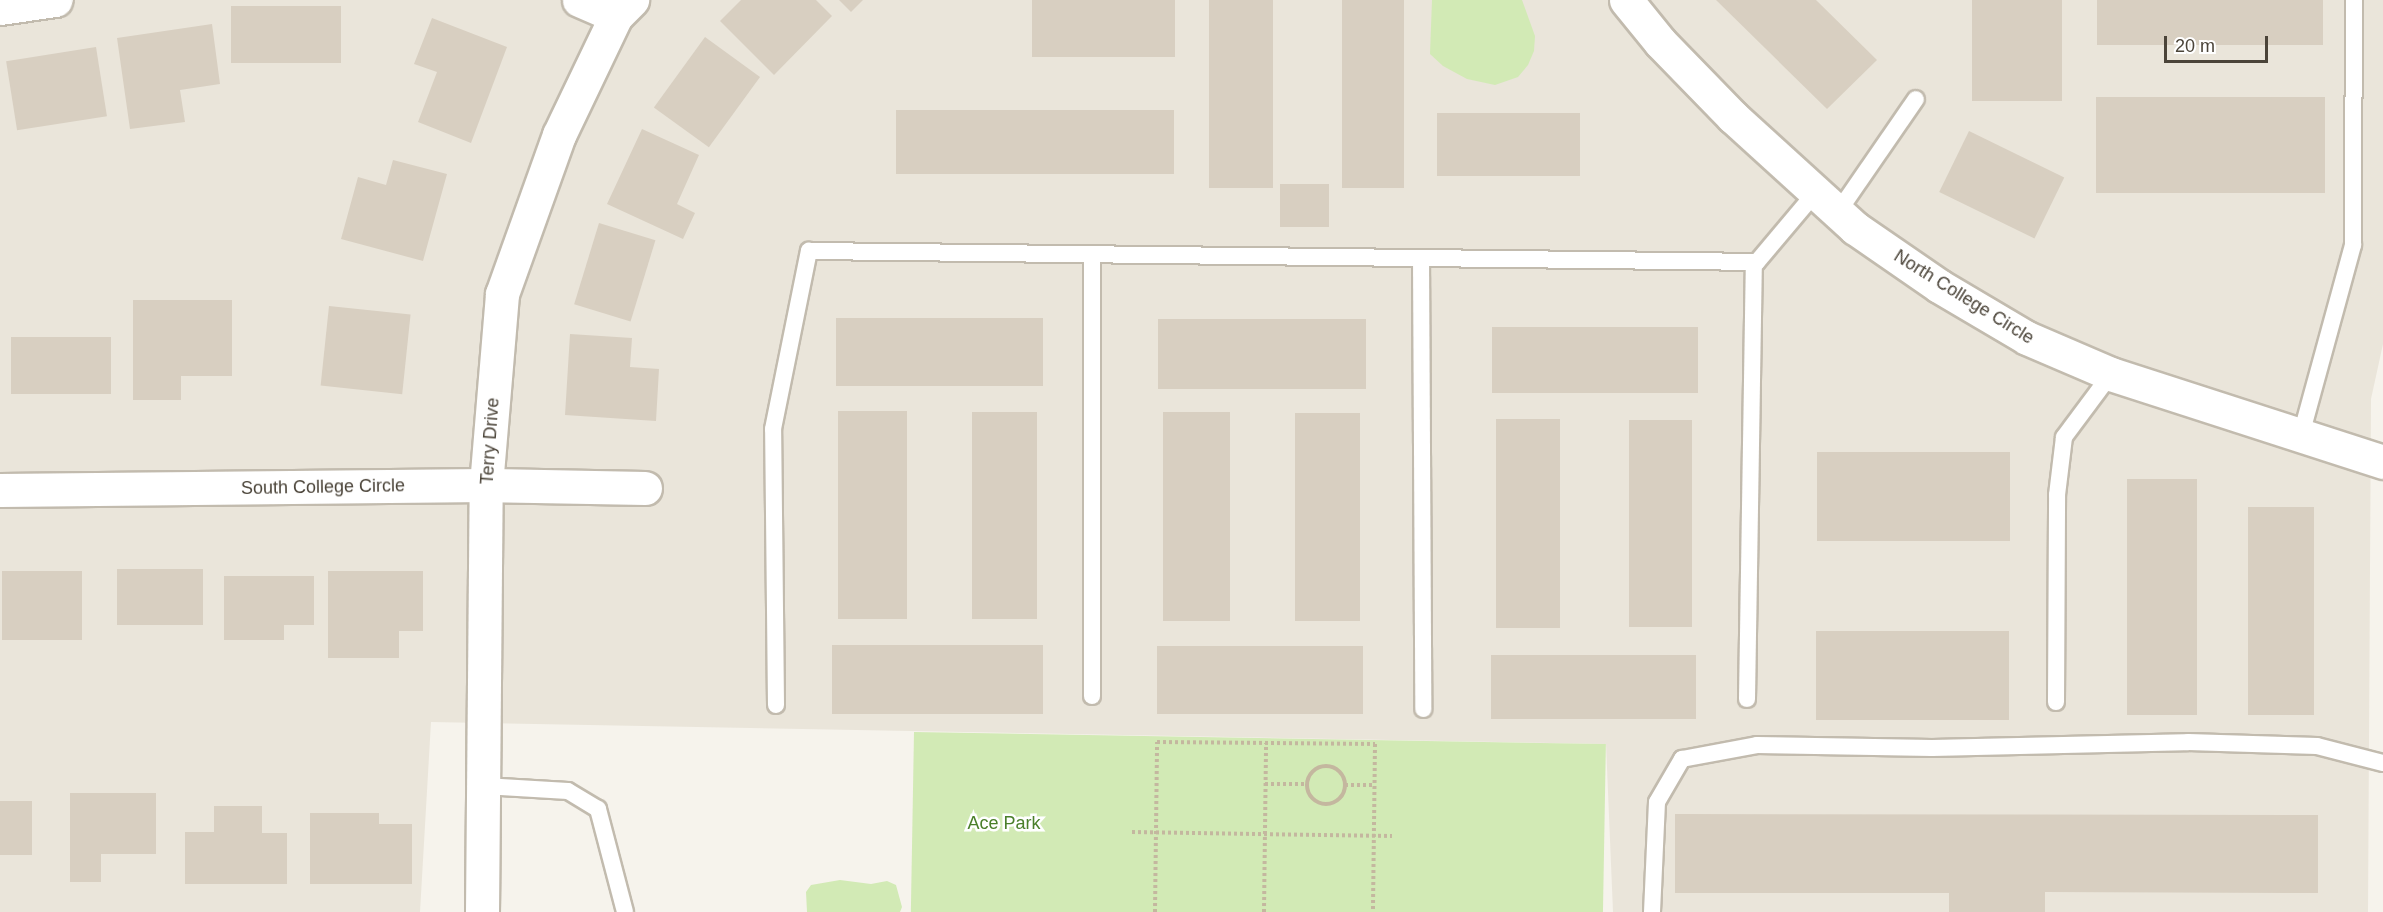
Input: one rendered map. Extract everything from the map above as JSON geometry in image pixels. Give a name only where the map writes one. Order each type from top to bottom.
[{"type":"street","points":[[0,8],[55,0]]},
{"type":"street","points":[[579,0],[624,8]]},
{"type":"street","name":"North College Circle","points":[[1626,0],[1660,42],[1733,117],[1827,202],[1940,286],[2017,332],[2111,374],[2383,462]]},
{"type":"street","name":"Terry Drive","points":[[482,912],[486,485],[502,294],[559,135],[624,8]]},
{"type":"street","name":"South College Circle","points":[[0,490],[486,485],[645,488]]},
{"type":"lane","points":[[2301,435],[2353,245],[2354,0]]},
{"type":"lane","points":[[776,705],[772,429],[809,251],[1754,262],[1827,202],[1916,99]]},
{"type":"lane","points":[[1092,254],[1092,696]]},
{"type":"lane","points":[[1421,258],[1423,709]]},
{"type":"lane","points":[[1747,699],[1754,262]]},
{"type":"lane","points":[[2056,702],[2057,495],[2064,437],[2111,374]]},
{"type":"lane","points":[[1652,912],[1657,802],[1682,759],[1757,745],[1932,748],[2188,742],[2317,746],[2383,762]]},
{"type":"lane","points":[[483,786],[568,791],[598,808],[625,912]]},
{"type":"path","points":[[1155,912],[1157,742],[1375,744],[1373,912]]},
{"type":"path","points":[[1264,912],[1266,743]]},
{"type":"path","points":[[1324,766],[1340,772],[1345,785],[1338,800],[1326,803],[1314,799],[1308,784],[1313,772],[1324,766]]},
{"type":"path","points":[[1265,784],[1308,784]]},
{"type":"path","points":[[1345,785],[1374,785]]},
{"type":"path","points":[[1132,832],[1392,836]]},
{"type":"shaded area","points":[[0,0],[2383,0],[2383,344],[2371,399],[2368,912],[1613,912],[1606,744],[431,722],[420,912],[0,912]]},
{"type":"green space","points":[[1432,0],[1522,0],[1535,36],[1534,51],[1528,65],[1518,77],[1495,85],[1467,79],[1443,66],[1430,54]]},
{"type":"green space","name":"Ace Park","points":[[914,732],[1606,744],[1603,912],[911,912]]},
{"type":"green space","points":[[840,880],[871,884],[887,881],[896,885],[902,907],[900,912],[807,912],[806,892],[811,885]]},
{"type":"building","points":[[741,0],[816,0],[832,16],[774,75],[720,21]]},
{"type":"building","points":[[839,0],[863,0],[851,12]]},
{"type":"building","points":[[1032,0],[1175,0],[1175,57],[1032,57]]},
{"type":"building","points":[[1209,0],[1273,0],[1273,188],[1209,188]]},
{"type":"building","points":[[1342,0],[1404,0],[1404,188],[1342,188]]},
{"type":"building","points":[[1716,0],[1816,0],[1877,60],[1827,109]]},
{"type":"building","points":[[1972,0],[2062,0],[2062,101],[1972,101]]},
{"type":"building","points":[[2097,0],[2323,0],[2323,45],[2097,45]]},
{"type":"building","points":[[231,6],[341,6],[341,63],[231,63]]},
{"type":"building","points":[[432,18],[507,47],[471,143],[418,122],[437,72],[414,64]]},
{"type":"building","points":[[212,24],[220,84],[180,90],[185,122],[130,129],[117,38]]},
{"type":"building","points":[[705,37],[760,77],[709,147],[654,107]]},
{"type":"building","points":[[96,47],[107,116],[17,130],[6,61]]},
{"type":"building","points":[[2096,97],[2325,97],[2325,193],[2096,193]]},
{"type":"building","points":[[896,110],[1174,110],[1174,174],[896,174]]},
{"type":"building","points":[[1437,113],[1580,113],[1580,176],[1437,176]]},
{"type":"building","points":[[642,129],[699,155],[677,204],[695,213],[683,239],[607,204]]},
{"type":"building","points":[[1969,131],[2064,177],[2034,239],[1939,192]]},
{"type":"building","points":[[393,160],[447,174],[423,261],[341,239],[358,177],[386,185]]},
{"type":"building","points":[[1280,184],[1329,184],[1329,227],[1280,227]]},
{"type":"building","points":[[599,223],[655,240],[631,322],[574,304]]},
{"type":"building","points":[[133,300],[232,300],[232,376],[181,376],[181,400],[133,400]]},
{"type":"building","points":[[329,306],[411,315],[402,394],[321,386]]},
{"type":"building","points":[[836,318],[1043,318],[1043,386],[836,386]]},
{"type":"building","points":[[1158,319],[1366,319],[1366,389],[1158,389]]},
{"type":"building","points":[[1492,327],[1698,327],[1698,393],[1492,393]]},
{"type":"building","points":[[570,334],[632,338],[630,367],[659,369],[656,421],[565,415]]},
{"type":"building","points":[[11,337],[111,337],[111,394],[11,394]]},
{"type":"building","points":[[838,411],[907,411],[907,619],[838,619]]},
{"type":"building","points":[[972,412],[1037,412],[1037,619],[972,619]]},
{"type":"building","points":[[1163,412],[1230,412],[1230,621],[1163,621]]},
{"type":"building","points":[[1295,413],[1360,413],[1360,621],[1295,621]]},
{"type":"building","points":[[1496,419],[1560,419],[1560,628],[1496,628]]},
{"type":"building","points":[[1629,420],[1692,420],[1692,627],[1629,627]]},
{"type":"building","points":[[1817,452],[2010,452],[2010,541],[1817,541]]},
{"type":"building","points":[[2127,479],[2197,479],[2197,715],[2127,715]]},
{"type":"building","points":[[2248,507],[2314,507],[2314,715],[2248,715]]},
{"type":"building","points":[[117,569],[203,569],[203,625],[117,625]]},
{"type":"building","points":[[2,571],[82,571],[82,640],[2,640]]},
{"type":"building","points":[[328,571],[423,571],[423,631],[399,631],[399,658],[328,658]]},
{"type":"building","points":[[224,576],[314,576],[314,625],[284,625],[284,640],[224,640]]},
{"type":"building","points":[[1816,631],[2009,631],[2009,720],[1816,720]]},
{"type":"building","points":[[832,645],[1043,645],[1043,714],[832,714]]},
{"type":"building","points":[[1157,646],[1363,646],[1363,714],[1157,714]]},
{"type":"building","points":[[1491,655],[1696,655],[1696,719],[1491,719]]},
{"type":"building","points":[[70,793],[156,793],[156,854],[101,854],[101,882],[70,882]]},
{"type":"building","points":[[0,801],[32,801],[32,855],[0,855]]},
{"type":"building","points":[[214,806],[262,806],[262,833],[287,833],[287,884],[185,884],[185,832],[214,832]]},
{"type":"building","points":[[310,813],[379,813],[379,824],[412,824],[412,884],[310,884]]},
{"type":"building","points":[[1675,814],[2318,815],[2318,893],[2045,892],[2045,912],[1949,912],[1949,893],[1675,893]]}]
